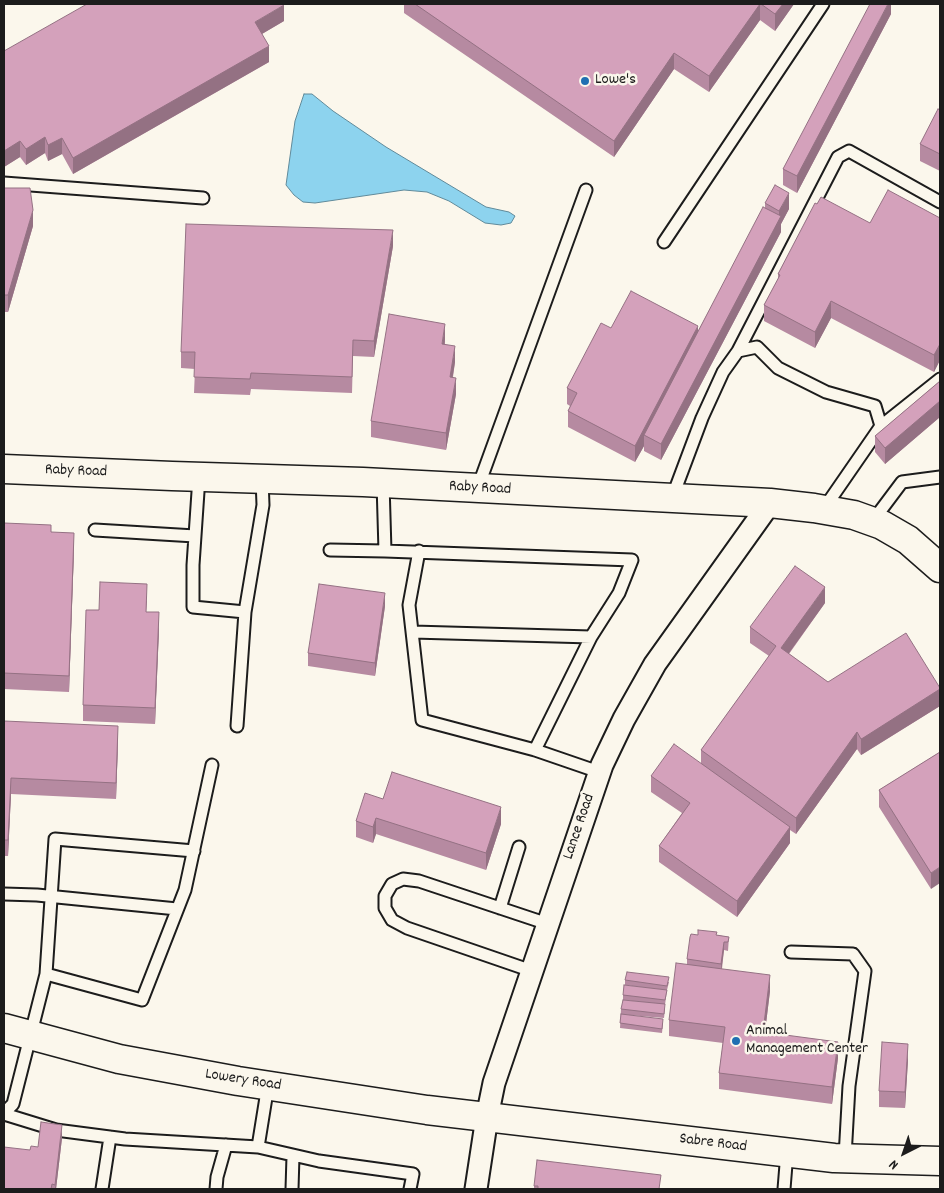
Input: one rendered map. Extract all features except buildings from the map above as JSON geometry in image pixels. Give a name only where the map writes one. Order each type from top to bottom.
[{"type":"street","name":"Raby Road","points":[[4,469],[382,483],[770,503],[854,515],[908,540],[940,568]]},
{"type":"street","name":"Lance Road","points":[[476,1189],[486,1117],[494,1083],[599,772],[624,719],[655,664],[770,503]]},
{"type":"street","name":"Lowery Road","points":[[4,1028],[119,1059],[268,1085],[427,1110],[486,1117]]},
{"type":"street","name":"Sabre Road","points":[[486,1117],[834,1158],[940,1161]]},
{"type":"lane","points":[[664,242],[823,4]]},
{"type":"lane","points":[[672,498],[723,372],[738,351],[838,157],[849,151],[940,202]]},
{"type":"lane","points":[[4,183],[203,198]]},
{"type":"lane","points":[[477,489],[586,190]]},
{"type":"lane","points":[[738,351],[757,347],[778,368],[826,392],[875,406],[882,426]]},
{"type":"lane","points":[[822,510],[882,426],[940,380]]},
{"type":"lane","points":[[199,477],[193,606],[245,612]]},
{"type":"lane","points":[[872,522],[902,482],[940,477]]},
{"type":"lane","points":[[237,726],[245,612],[263,505],[262,479]]},
{"type":"lane","points":[[382,483],[385,551]]},
{"type":"lane","points":[[95,530],[195,536]]},
{"type":"lane","points":[[330,550],[419,551],[632,560],[619,593],[591,637],[535,750]]},
{"type":"lane","points":[[419,551],[409,605],[422,720],[535,750],[599,772]]},
{"type":"lane","points":[[413,632],[591,637]]},
{"type":"lane","points":[[46,974],[142,1000],[185,890],[212,765]]},
{"type":"lane","points":[[194,851],[55,839],[53,897],[46,974],[13,1104],[4,1114],[56,1130],[110,1137],[258,1147],[293,1156],[413,1174],[410,1189]]},
{"type":"lane","points":[[500,908],[519,847]]},
{"type":"lane","points":[[532,971],[407,928],[392,920],[385,908],[385,896],[392,884],[403,879],[419,881],[548,924]]},
{"type":"lane","points":[[4,894],[178,909]]},
{"type":"lane","points":[[791,952],[852,954],[865,971],[849,1086],[845,1157]]},
{"type":"lane","points":[[258,1147],[268,1085]]},
{"type":"lane","points":[[102,1189],[110,1137]]},
{"type":"lane","points":[[216,1189],[217,1177],[226,1145]]},
{"type":"lane","points":[[784,1189],[787,1152]]},
{"type":"lane","points":[[292,1189],[293,1156]]},
{"type":"water","points":[[304,94],[312,94],[333,111],[386,147],[486,207],[509,212],[515,216],[511,223],[501,225],[485,223],[449,201],[427,192],[404,190],[315,203],[303,202],[286,185],[295,121]]},
{"type":"place","name":"Lowe's","points":[[585,81]]},
{"type":"place","name":"Animal Management Center","points":[[736,1041]]}]
